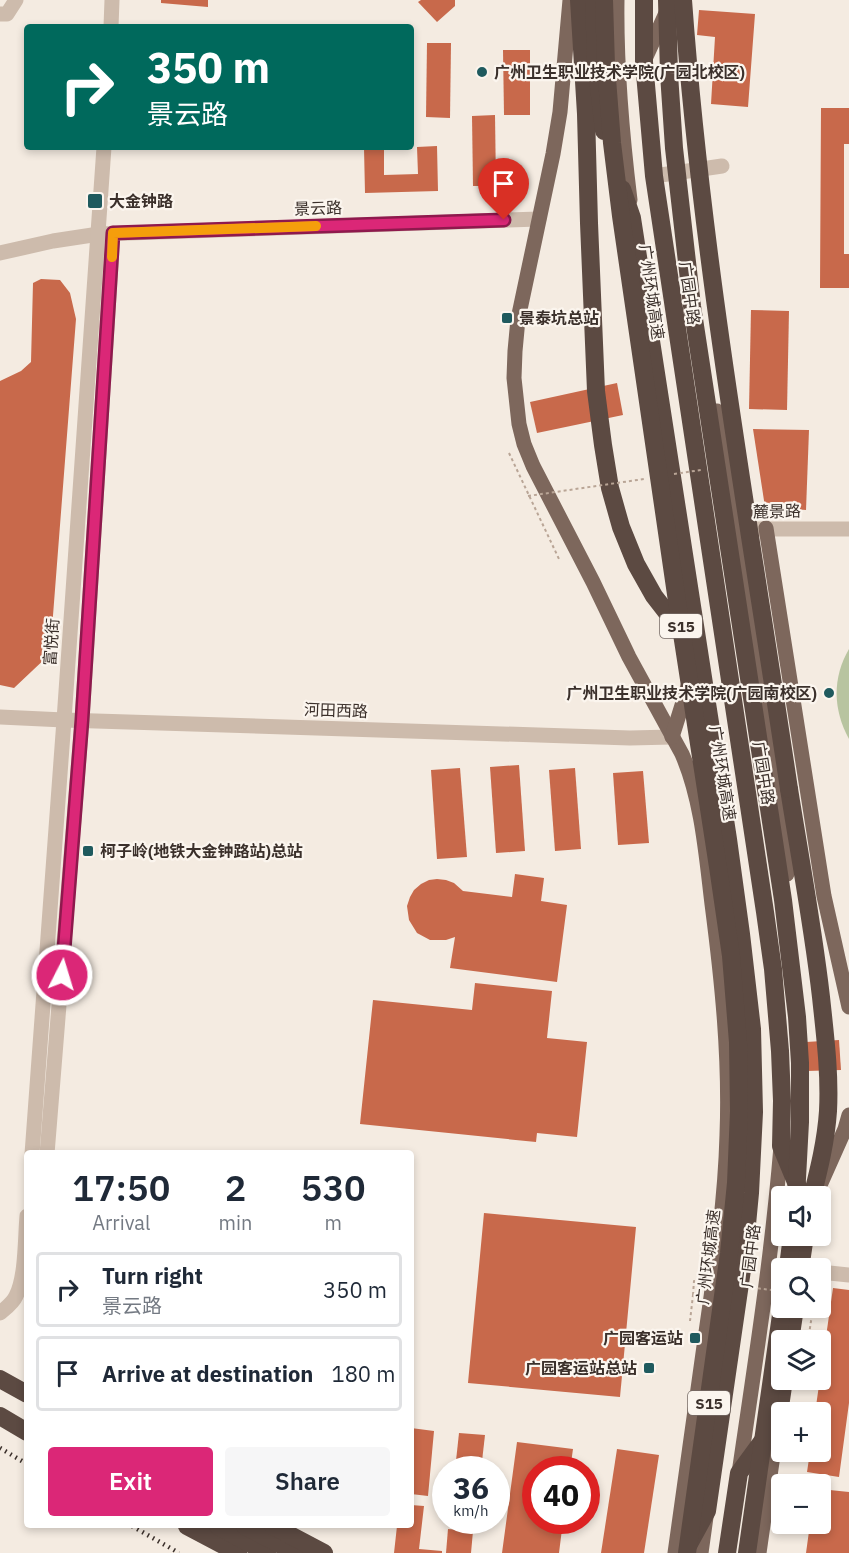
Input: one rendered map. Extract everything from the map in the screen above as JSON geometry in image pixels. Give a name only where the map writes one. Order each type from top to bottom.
[{"type":"highway","points":[[579,0],[586,114],[596,391],[610,488],[621,527],[636,564],[654,596],[699,654]]},
{"type":"highway","points":[[594,0],[596,61],[606,144],[632,218]]},
{"type":"highway","name":"广州环城高速","points":[[604,0],[612,143],[621,216],[718,867],[732,968],[738,1042],[739,1111],[736,1183],[729,1252],[686,1553]]},
{"type":"highway","name":"广园中路","points":[[644,0],[644,62],[654,176],[750,808],[776,998],[782,1091],[781,1146]]},
{"type":"highway","points":[[667,0],[673,138],[691,294],[776,854],[797,1017],[800,1122],[797,1186]]},
{"type":"highway","points":[[683,0],[697,158],[710,266],[818,967],[828,1071],[828,1111],[816,1186]]},
{"type":"highway","name":"广园中路","points":[[632,218],[728,839],[752,1029],[754,1112],[750,1193],[744,1256],[707,1511]]},
{"type":"highway","points":[[781,1146],[797,1186]]},
{"type":"highway","points":[[747,1553],[781,1318]]},
{"type":"highway","points":[[0,1379],[24,1392]]},
{"type":"highway","points":[[3,1418],[24,1427]]},
{"type":"highway","points":[[3,1418],[24,1430]]},
{"type":"highway","points":[[739,1473],[771,1430]]},
{"type":"highway","name":"广园中路","points":[[727,1553],[739,1473]]},
{"type":"highway","points":[[686,1553],[707,1511]]},
{"type":"highway","points":[[191,1528],[238,1553]]},
{"type":"highway","points":[[224,1528],[296,1553]]},
{"type":"highway","points":[[248,1528],[266,1541],[324,1553]]},
{"type":"main road","points":[[570,0],[560,112],[518,319],[514,378],[519,424],[533,466],[629,657],[688,768],[695,791],[710,884],[725,1017],[727,1134],[721,1223],[675,1553]]},
{"type":"main road","name":"广园中路","points":[[617,0],[620,104],[632,218]]},
{"type":"main road","points":[[644,62],[674,0]]},
{"type":"main road","points":[[674,0],[678,106],[702,315],[769,735],[786,863],[789,916],[776,998]]},
{"type":"main road","points":[[766,528],[824,896],[849,1007]]},
{"type":"main road","points":[[672,736],[699,654]]},
{"type":"main road","points":[[750,808],[769,735]]},
{"type":"main road","points":[[710,884],[728,839]]},
{"type":"main road","points":[[819,1186],[845,1130],[849,1115]]},
{"type":"main road","points":[[727,1134],[750,1193]]},
{"type":"main road","name":"广园中路","points":[[739,1473],[767,1279],[781,1146]]},
{"type":"main road","points":[[767,1279],[787,1246]]},
{"type":"main road","points":[[759,1553],[772,1462]]},
{"type":"main road","name":"广园中路","points":[[701,1553],[707,1511]]},
{"type":"street","points":[[0,14],[7,14],[16,0]]},
{"type":"street","points":[[111,24],[112,0]]},
{"type":"street","points":[[47,1150],[82,720],[106,234],[104,150]]},
{"type":"street","points":[[654,176],[722,166]]},
{"type":"street","name":"景云路","points":[[106,234],[538,219]]},
{"type":"street","points":[[0,253],[53,241],[106,234]]},
{"type":"street","name":"富悦街","points":[[32,1150],[73,591],[106,234]]},
{"type":"street","name":"麓景路","points":[[707,534],[766,528],[849,529]]},
{"type":"street","points":[[73,591],[89,592]]},
{"type":"street","name":"河田西路","points":[[0,717],[630,738],[672,736]]},
{"type":"street","points":[[0,1313],[17,1295],[24,1254]]},
{"type":"street","points":[[831,1273],[849,1275]]},
{"type":"path","points":[[509,453],[559,559]]},
{"type":"path","points":[[668,475],[703,470]]},
{"type":"path","points":[[528,496],[645,479]]},
{"type":"path","points":[[690,1321],[693,1295]]},
{"type":"green space","points":[[849,649],[849,739],[837,705],[837,683],[843,660]]},
{"type":"building","points":[[161,0],[208,0],[208,7],[161,3]]},
{"type":"building","points":[[421,0],[455,0],[455,6],[437,22],[418,2]]},
{"type":"building","points":[[699,10],[755,14],[748,107],[711,104],[715,37],[697,35]]},
{"type":"building","points":[[427,43],[451,43],[450,118],[426,117]]},
{"type":"building","points":[[503,50],[530,50],[530,115],[504,115]]},
{"type":"building","points":[[821,108],[849,108],[849,144],[844,144],[844,254],[849,254],[849,288],[820,288]]},
{"type":"building","points":[[495,115],[496,186],[473,186],[472,116]]},
{"type":"building","points":[[437,146],[438,191],[365,193],[364,150],[384,150],[384,175],[418,174],[417,147]]},
{"type":"building","points":[[41,279],[60,280],[70,293],[76,319],[50,654],[14,688],[0,685],[0,381],[21,371],[31,362],[33,283]]},
{"type":"building","points":[[751,310],[789,311],[787,410],[749,409]]},
{"type":"building","points":[[617,383],[623,415],[537,433],[530,402]]},
{"type":"building","points":[[753,429],[809,430],[806,510],[765,507]]},
{"type":"building","points":[[519,765],[525,851],[496,853],[490,767]]},
{"type":"building","points":[[460,768],[467,857],[437,859],[431,770]]},
{"type":"building","points":[[575,768],[581,849],[555,851],[549,770]]},
{"type":"building","points":[[643,771],[649,843],[618,845],[613,773]]},
{"type":"building","points":[[515,874],[544,878],[541,901],[567,905],[557,982],[450,968],[455,937],[446,940],[430,940],[417,933],[409,920],[407,906],[410,897],[414,890],[429,880],[446,880],[454,883],[463,891],[512,897]]},
{"type":"building","points":[[475,983],[552,991],[547,1038],[587,1042],[577,1137],[537,1133],[536,1142],[360,1124],[373,1000],[472,1010]]},
{"type":"building","points":[[839,1040],[841,1070],[807,1071],[806,1042]]},
{"type":"building","points":[[484,1213],[636,1227],[620,1397],[468,1383]]},
{"type":"building","points":[[833,1288],[849,1290],[849,1403],[839,1477],[807,1472],[808,1462],[831,1462],[831,1402],[817,1402],[818,1390],[831,1390],[831,1330],[827,1330],[829,1318],[831,1318]]},
{"type":"building","points":[[414,1428],[434,1431],[428,1496],[414,1494]]},
{"type":"building","points":[[459,1433],[485,1435],[483,1456],[457,1456]]},
{"type":"building","points":[[517,1442],[573,1449],[572,1456],[522,1456],[522,1534],[561,1534],[559,1553],[502,1553],[505,1534],[510,1534],[510,1494]]},
{"type":"building","points":[[617,1449],[659,1455],[644,1553],[601,1553]]},
{"type":"building","points":[[831,1490],[849,1492],[849,1553],[806,1553],[809,1534],[831,1534]]},
{"type":"building","points":[[414,1505],[424,1506],[419,1549],[442,1551],[442,1553],[394,1553],[397,1528],[414,1528]]},
{"type":"building","points":[[448,1534],[473,1534],[471,1553],[446,1553]]},
{"type":"railway","points":[[0,1448],[24,1462]]},
{"type":"railway","points":[[135,1528],[179,1553]]},
{"type":"slow traffic","points":[[112,257],[113,233],[316,226]]},
{"type":"place","name":"广州卫生职业技术学院(广园北校区)","points":[[482,72]]},
{"type":"place","name":"大金钟路","points":[[95,201]]},
{"type":"place","name":"景泰坑总站","points":[[507,318]]},
{"type":"place","name":"广州卫生职业技术学院(广园南校区)","points":[[829,693]]},
{"type":"place","name":"柯子岭(地铁大金钟路站)总站","points":[[88,851]]},
{"type":"place","name":"广园客运站","points":[[695,1338]]},
{"type":"place","name":"广园客运站总站","points":[[649,1368]]},
{"type":"route","points":[[62,975],[82,720],[113,233],[504,220]]}]
